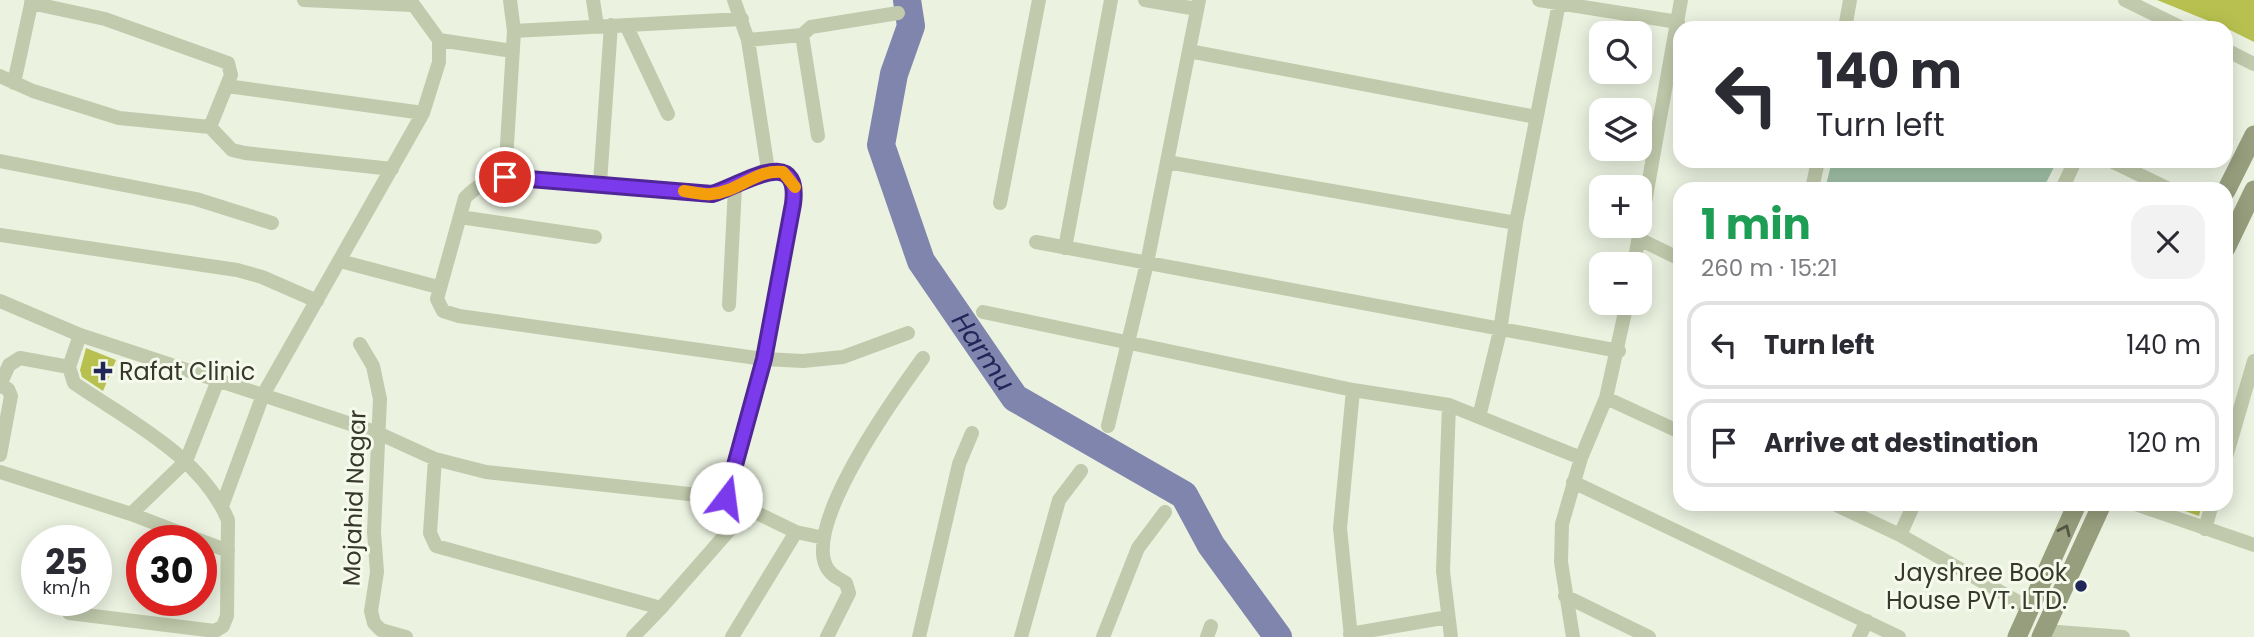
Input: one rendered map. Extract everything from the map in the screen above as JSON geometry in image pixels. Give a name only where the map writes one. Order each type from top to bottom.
[{"type":"main road","points":[[2230,182],[2254,135]]},
{"type":"main road","points":[[2233,234],[2254,190]]},
{"type":"main road","points":[[2017,637],[2074,511]]},
{"type":"main road","points":[[2043,634],[2099,511]]},
{"type":"street","points":[[222,506],[263,395],[423,113],[439,62],[439,40],[410,2],[303,0]]},
{"type":"street","points":[[505,177],[514,31],[510,0]]},
{"type":"street","points":[[593,0],[668,114]]},
{"type":"street","points":[[734,0],[748,40],[768,170]]},
{"type":"street","points":[[1000,203],[1039,0]]},
{"type":"street","points":[[1065,248],[1111,0]]},
{"type":"street","points":[[1108,426],[1147,263],[1198,5],[1145,0]]},
{"type":"street","points":[[1539,0],[1673,21]]},
{"type":"street","points":[[1678,21],[1681,0]]},
{"type":"street","points":[[1846,21],[1850,0]]},
{"type":"street","points":[[2125,0],[2149,5],[2172,21]]},
{"type":"street","points":[[14,83],[31,2],[105,19],[228,63],[231,75],[210,127]]},
{"type":"street","points":[[1479,417],[1500,331],[1516,223],[1559,3]]},
{"type":"street","points":[[748,40],[802,35],[811,27],[898,13]]},
{"type":"street","points":[[514,31],[742,19]]},
{"type":"street","points":[[600,183],[612,26]]},
{"type":"street","points":[[802,35],[818,136]]},
{"type":"street","points":[[439,40],[513,51]]},
{"type":"street","points":[[1636,252],[1673,50]]},
{"type":"street","points":[[1189,51],[1536,117]]},
{"type":"street","points":[[2233,54],[2254,64]]},
{"type":"street","points":[[0,76],[119,118],[210,127],[232,150],[392,169]]},
{"type":"street","points":[[226,86],[423,113]]},
{"type":"street","points":[[0,161],[195,199],[272,223]]},
{"type":"street","points":[[1167,162],[1516,223]]},
{"type":"street","points":[[2126,168],[2154,182]]},
{"type":"street","points":[[726,498],[764,359],[795,188],[783,172],[768,170],[735,187],[712,194],[505,177],[475,187],[465,198],[438,288],[437,299],[443,311],[459,316],[764,359],[803,361],[843,357],[908,333]]},
{"type":"street","points":[[729,305],[735,187]]},
{"type":"street","points":[[460,217],[596,237]]},
{"type":"street","points":[[0,235],[237,270],[262,277],[317,301]]},
{"type":"street","points":[[1639,239],[1673,256]]},
{"type":"street","points":[[1036,242],[1500,331],[1619,351]]},
{"type":"street","points":[[340,261],[438,288]]},
{"type":"street","points":[[0,300],[80,335],[378,433],[435,459],[486,472],[726,498],[796,532],[824,538]]},
{"type":"street","points":[[983,312],[1353,390],[1449,404],[1581,458]]},
{"type":"street","points":[[1573,637],[1565,596],[1562,524],[1581,458],[1606,398],[1619,351],[1625,315]]},
{"type":"street","points":[[80,335],[69,367],[74,383],[186,461],[213,491],[228,520],[227,616],[223,626],[215,631],[93,616]]},
{"type":"street","name":"Mojahid Nagar","points":[[360,344],[378,382],[374,532],[377,572],[372,611],[374,623],[381,630],[405,637]]},
{"type":"street","points":[[0,455],[11,396],[8,389],[0,385],[9,365],[20,358],[69,367]]},
{"type":"street","points":[[827,637],[849,593],[846,583],[832,574],[826,565],[824,538],[853,461],[923,358]]},
{"type":"street","points":[[2233,433],[2254,361]]},
{"type":"street","points":[[131,514],[186,461],[218,380]]},
{"type":"street","points":[[1353,390],[1340,528],[1351,636],[1448,617]]},
{"type":"street","points":[[1606,398],[1673,429]]},
{"type":"street","points":[[1449,404],[1443,570],[1451,637]]},
{"type":"street","points":[[919,637],[959,464],[972,433]]},
{"type":"street","points":[[435,459],[430,533],[436,546],[661,608]]},
{"type":"street","points":[[1021,637],[1059,500],[1081,471]]},
{"type":"street","points":[[0,472],[131,514],[228,551]]},
{"type":"street","points":[[1573,482],[1899,637]]},
{"type":"street","points":[[637,636],[748,509]]},
{"type":"street","points":[[1849,511],[1900,535],[2029,608]]},
{"type":"street","points":[[1900,535],[1911,511]]},
{"type":"street","points":[[2155,511],[2254,545]]},
{"type":"street","points":[[2205,529],[2210,511]]},
{"type":"street","points":[[1103,637],[1138,548],[1165,512]]},
{"type":"street","points":[[732,637],[796,532]]},
{"type":"street","points":[[1565,596],[1649,637]]},
{"type":"street","points":[[1859,637],[1867,621]]},
{"type":"street","points":[[2043,634],[2123,637]]},
{"type":"green space","points":[[1830,168],[2054,168],[2046,182],[1827,182]]},
{"type":"building","points":[[2157,0],[2254,0],[2254,42],[2233,32],[2233,21],[2209,21]]},
{"type":"building","points":[[86,348],[116,360],[103,391],[82,377],[80,370]]},
{"type":"building","points":[[2185,511],[2200,511],[2199,516]]},
{"type":"waterway","name":"Harmu","points":[[907,0],[911,26],[894,74],[881,145],[921,261],[1015,398],[1184,495],[1211,545],[1278,637]]},
{"type":"slow traffic","points":[[684,191],[712,194],[735,187],[768,170],[783,172],[795,187]]},
{"type":"place","name":"Rafat Clinic","points":[[103,371]]},
{"type":"place","name":"Jayshree Book House PVT. LTD.","points":[[2081,586]]},
{"type":"route","points":[[505,177],[712,194],[735,187],[768,170],[783,172],[790,178],[795,188],[793,204],[764,359],[726,498]]}]
